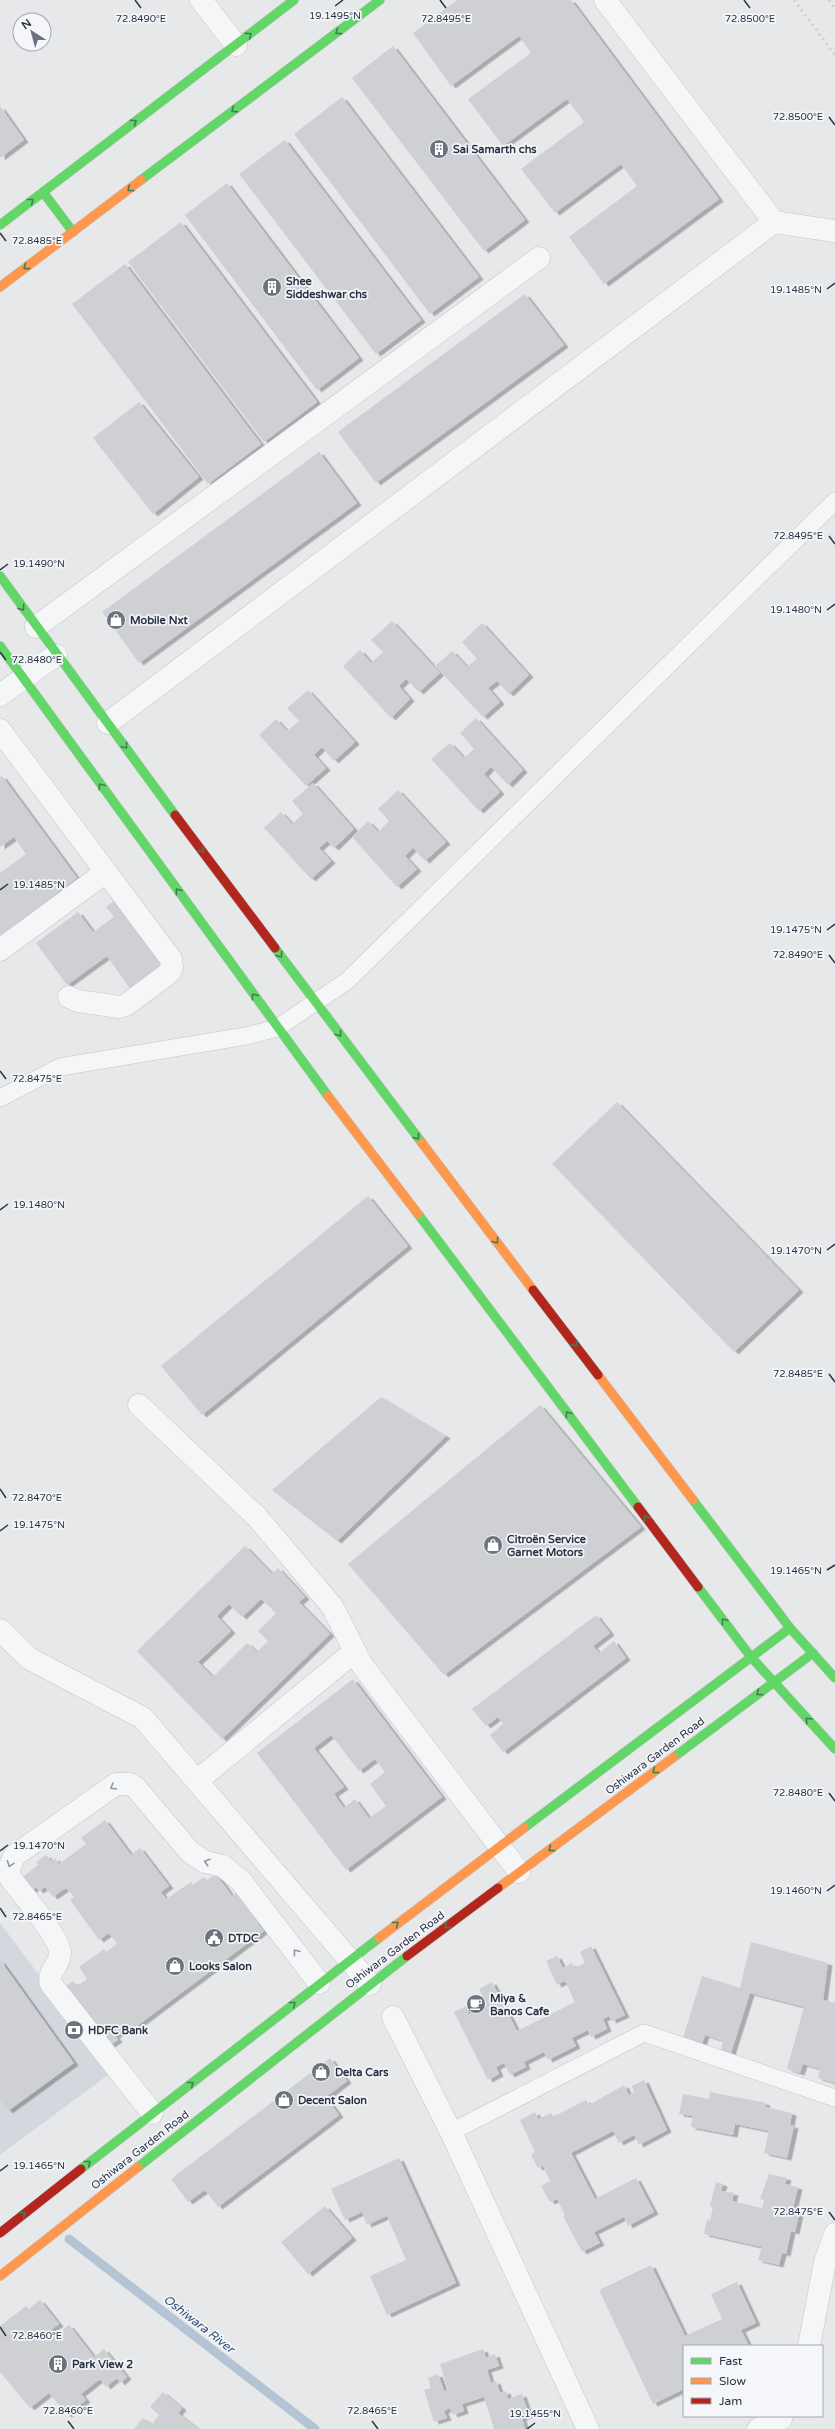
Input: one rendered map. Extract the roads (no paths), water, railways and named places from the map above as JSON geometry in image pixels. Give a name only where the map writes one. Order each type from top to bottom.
[{"type":"street","points":[[201,0],[236,45]]},
{"type":"street","points":[[0,225],[294,0]]},
{"type":"street","points":[[0,287],[364,8],[380,0]]},
{"type":"street","points":[[605,0],[774,222],[835,231]]},
{"type":"street","points":[[43,192],[73,232]]},
{"type":"street","points":[[108,723],[774,222]]},
{"type":"street","points":[[36,627],[539,258]]},
{"type":"street","points":[[0,576],[56,655],[315,1002],[790,1628],[835,1678]]},
{"type":"street","points":[[0,646],[277,1028],[751,1657],[835,1749]]},
{"type":"street","points":[[0,695],[56,655]]},
{"type":"street","points":[[0,730],[171,960],[172,967],[169,973],[126,1005],[119,1007],[78,1001],[68,997]]},
{"type":"street","points":[[0,950],[106,872]]},
{"type":"street","points":[[139,1405],[257,1517],[328,1601],[340,1619],[354,1652],[519,1872]]},
{"type":"street","name":"Oshiwara Garden Road","points":[[0,2233],[349,1960],[790,1628]]},
{"type":"street","points":[[0,1630],[30,1659],[143,1718],[198,1780],[370,1984]]},
{"type":"street","points":[[198,1780],[354,1652]]},
{"type":"street","name":"Oshiwara Garden Road","points":[[0,2276],[370,1984],[773,1682],[813,1654]]},
{"type":"street","points":[[152,2113],[51,1984],[49,1978],[51,1972],[59,1960],[58,1942],[11,1879],[8,1872],[14,1856],[116,1784],[130,1784],[136,1788],[193,1855],[205,1862],[223,1866],[241,1881],[319,1984]]},
{"type":"street","points":[[393,2017],[451,2132],[588,2429]]},
{"type":"street","points":[[809,2345],[830,2264],[835,2234]]},
{"type":"street","points":[[758,2429],[784,2421]]},
{"type":"lane","points":[[0,1098],[60,1067],[238,1037],[277,1028],[346,981],[835,501]]},
{"type":"lane","points":[[451,2132],[644,2033],[835,2098]]},
{"type":"waterway","name":"Oshiwara River","points":[[69,2239],[315,2429]]},
{"type":"railway","points":[[794,0],[835,55]]},
{"type":"railway","points":[[829,0],[835,8]]},
{"type":"place","name":"Sai Samarth chs","points":[[439,149]]},
{"type":"place","name":"Shee Siddeshwar chs","points":[[272,287]]},
{"type":"place","name":"Mobile Nxt","points":[[116,620]]},
{"type":"place","name":"Citroën Service Garnet Motors","points":[[493,1545]]},
{"type":"place","name":"DTDC","points":[[214,1938]]},
{"type":"place","name":"Looks Salon","points":[[175,1966]]},
{"type":"place","name":"Miya & Banos Cafe","points":[[476,2004]]},
{"type":"place","name":"HDFC Bank","points":[[74,2030]]},
{"type":"place","name":"Delta Cars","points":[[321,2072]]},
{"type":"place","name":"Decent Salon","points":[[284,2100]]},
{"type":"place","name":"Park View 2","points":[[58,2364]]}]
